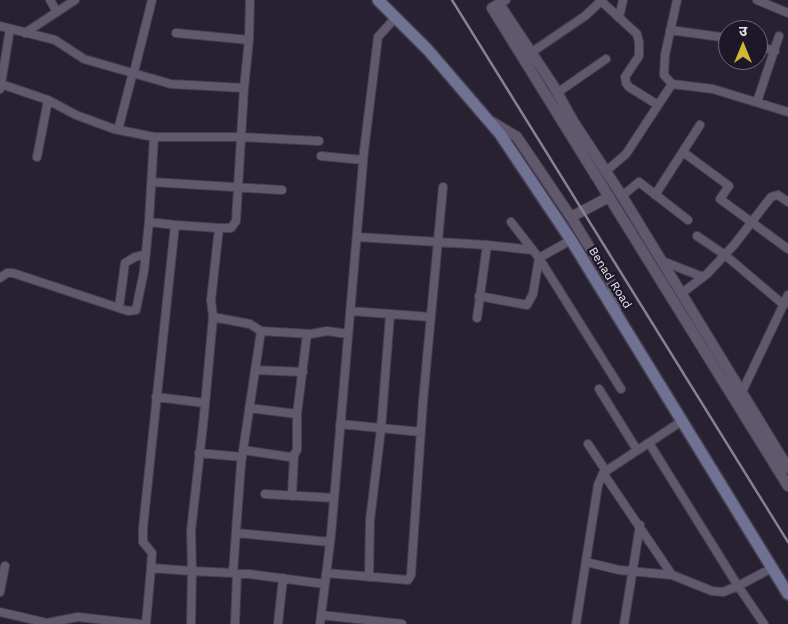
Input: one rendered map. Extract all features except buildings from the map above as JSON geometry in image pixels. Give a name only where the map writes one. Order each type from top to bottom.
[{"type":"main road","name":"Benad Road","points":[[378,0],[428,50],[491,122],[571,240],[788,594]]},
{"type":"street","points":[[50,0],[57,12]]},
{"type":"street","points":[[25,33],[75,0]]},
{"type":"street","points":[[118,130],[152,0]]},
{"type":"street","points":[[149,222],[219,228],[234,226],[249,40],[250,0]]},
{"type":"street","points":[[532,52],[585,16],[600,0],[637,34],[641,51],[625,77],[626,83],[629,87],[658,105]]},
{"type":"street","points":[[619,18],[622,0]]},
{"type":"street","points":[[676,0],[664,55],[664,75],[672,84],[713,88],[788,112]]},
{"type":"street","points":[[757,0],[788,13]]},
{"type":"street","points":[[788,468],[738,396],[609,197],[492,8],[502,2],[558,93],[572,121],[622,196],[682,293],[738,396],[788,486]]},
{"type":"street","points":[[320,624],[330,542],[364,160],[378,37],[396,17]]},
{"type":"street","points":[[0,26],[54,40],[84,59],[171,84],[244,88]]},
{"type":"street","points":[[10,29],[1,87],[48,100],[76,115],[118,130],[154,137],[241,137],[319,141]]},
{"type":"street","points":[[670,30],[718,37]]},
{"type":"street","points":[[176,33],[249,40]]},
{"type":"street","points":[[757,102],[780,36]]},
{"type":"street","points":[[768,49],[774,51]]},
{"type":"street","points":[[558,93],[606,59]]},
{"type":"street","points":[[606,172],[626,154],[672,84]]},
{"type":"street","points":[[38,158],[48,100]]},
{"type":"street","points":[[491,122],[518,137],[571,217],[612,284],[616,314]]},
{"type":"street","points":[[656,195],[700,125]]},
{"type":"street","points":[[0,278],[7,273],[13,273],[131,312],[136,310],[146,254],[154,137]]},
{"type":"street","points":[[683,152],[729,186],[720,199],[750,224],[788,249]]},
{"type":"street","points":[[321,156],[364,160]]},
{"type":"street","points":[[152,182],[282,190]]},
{"type":"street","points":[[622,196],[639,182],[688,220]]},
{"type":"street","points":[[326,573],[408,580],[411,575],[421,432],[443,187]]},
{"type":"street","points":[[682,293],[703,277],[725,255],[773,195],[778,195],[788,202]]},
{"type":"street","points":[[571,217],[609,197]]},
{"type":"street","points":[[511,222],[539,258],[621,390]]},
{"type":"street","points":[[146,624],[152,553],[143,542],[143,528],[176,225]]},
{"type":"street","points":[[192,624],[191,531],[213,317],[211,300],[219,228]]},
{"type":"street","points":[[697,236],[725,255],[784,305]]},
{"type":"street","points":[[357,237],[487,245],[532,250]]},
{"type":"street","points":[[539,258],[571,240]]},
{"type":"street","points":[[477,318],[487,245]]},
{"type":"street","points":[[119,308],[126,263],[135,257],[146,254]]},
{"type":"street","points":[[479,296],[527,305],[533,294],[539,258]]},
{"type":"street","points":[[662,261],[703,277]]},
{"type":"street","points":[[738,396],[788,295]]},
{"type":"street","points":[[350,311],[431,317]]},
{"type":"street","points":[[369,577],[370,520],[381,429],[390,315]]},
{"type":"street","points":[[213,317],[250,324],[261,331],[307,334],[327,331],[348,334]]},
{"type":"street","points":[[235,624],[235,574],[243,454],[261,331]]},
{"type":"street","points":[[292,496],[294,455],[297,450],[298,414],[307,334]]},
{"type":"street","points":[[255,370],[303,372]]},
{"type":"street","points":[[599,389],[637,450]]},
{"type":"street","points":[[156,397],[205,403]]},
{"type":"street","points":[[249,408],[298,414]]},
{"type":"street","points":[[576,624],[598,485],[605,472],[682,420]]},
{"type":"street","points":[[340,424],[421,432]]},
{"type":"street","points":[[649,443],[738,586],[764,624]]},
{"type":"street","points":[[588,444],[672,575]]},
{"type":"street","points":[[199,453],[294,455]]},
{"type":"street","points":[[265,494],[334,498]]},
{"type":"street","points":[[624,624],[640,525]]},
{"type":"street","points":[[237,533],[330,542]]},
{"type":"street","points":[[586,562],[632,571],[672,575],[712,591],[723,592],[772,568]]},
{"type":"street","points":[[0,592],[5,566]]},
{"type":"street","points":[[151,568],[283,578],[325,584]]},
{"type":"street","points":[[278,624],[283,578]]},
{"type":"street","points":[[0,612],[47,623],[78,617],[140,624]]},
{"type":"street","points":[[321,615],[402,624]]},
{"type":"railway","points":[[452,0],[788,542]]}]
